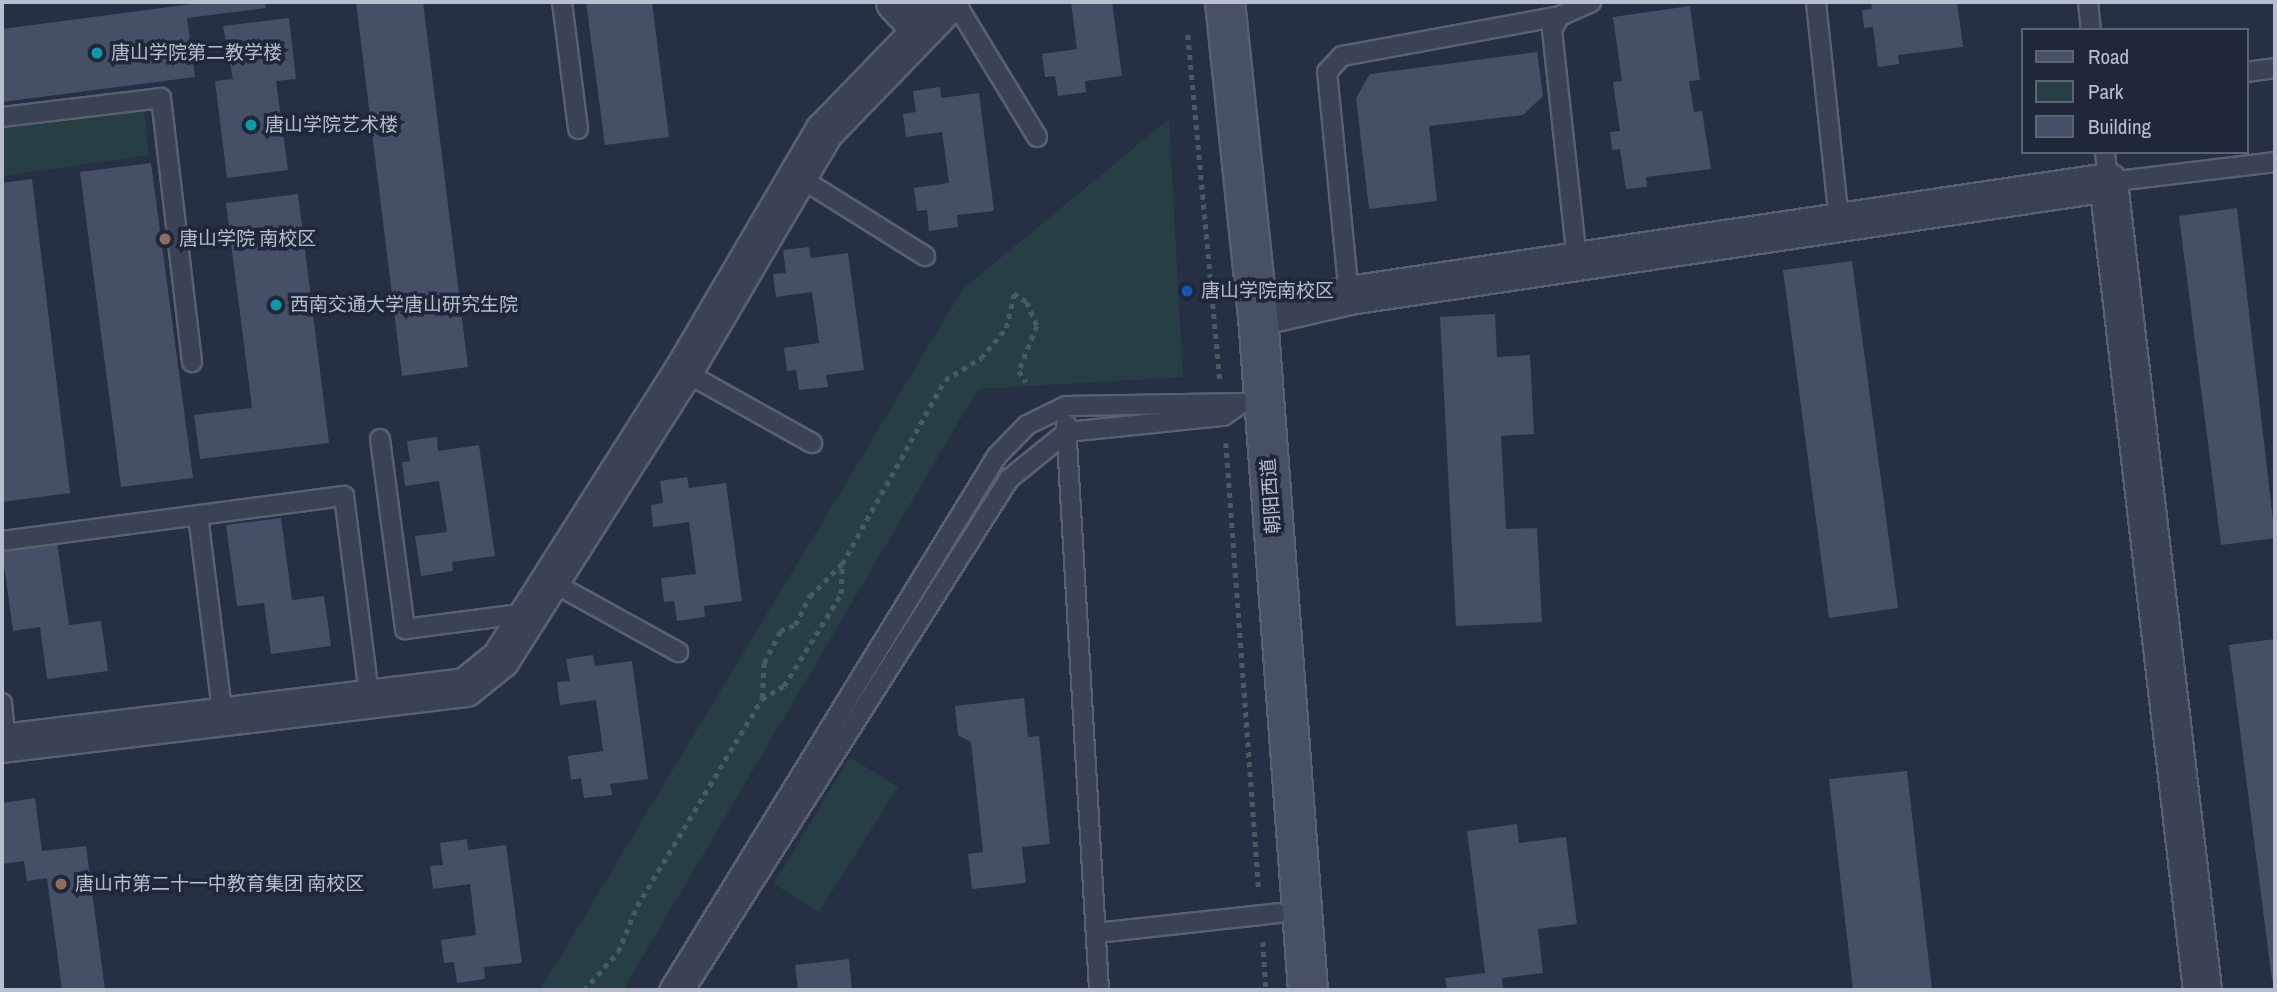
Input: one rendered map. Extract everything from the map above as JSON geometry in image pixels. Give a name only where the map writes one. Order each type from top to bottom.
[{"type":"main road","name":"朝阳西道","points":[[1225,2],[1258,316],[1308,990]]},
{"type":"main road","name":"朝阳西道","points":[[1196,15],[1270,913],[1284,990]]},
{"type":"street","points":[[4,743],[370,702],[465,687],[500,659],[683,371],[824,131],[906,15],[949,2]]},
{"type":"street","points":[[1258,316],[1349,295],[1839,220],[2107,167],[2202,990]]},
{"type":"lane","points":[[562,2],[578,130]]},
{"type":"lane","points":[[955,2],[1037,137]]},
{"type":"lane","points":[[1349,295],[1327,72],[1342,56],[1560,16],[1591,2]]},
{"type":"lane","points":[[1816,2],[1839,220]]},
{"type":"lane","points":[[2088,2],[2091,28]]},
{"type":"lane","points":[[1560,16],[1552,29],[1577,260]]},
{"type":"lane","points":[[2249,72],[2275,68]]},
{"type":"lane","points":[[2,117],[161,98],[192,362]]},
{"type":"lane","points":[[2107,167],[2275,162]]},
{"type":"lane","points":[[797,176],[925,256]]},
{"type":"lane","points":[[683,371],[812,443]]},
{"type":"lane","points":[[669,990],[996,456],[1027,425],[1066,407],[1229,406]]},
{"type":"lane","points":[[685,990],[1009,479],[1067,432],[1229,406]]},
{"type":"lane","points":[[1066,407],[1099,990]]},
{"type":"lane","points":[[380,439],[405,629],[528,614]]},
{"type":"lane","points":[[2,541],[344,495],[370,702]]},
{"type":"lane","points":[[198,515],[223,718]]},
{"type":"lane","points":[[548,580],[678,652]]},
{"type":"lane","points":[[2,704],[4,743]]},
{"type":"lane","points":[[1096,933],[1270,913]]},
{"type":"path","points":[[1196,15],[1270,913],[1266,990]]},
{"type":"path","points":[[584,990],[618,952],[637,906],[762,699],[764,663],[780,631],[795,625],[810,596],[842,564],[945,380],[981,358],[1006,328],[1014,293],[1027,302],[1037,326],[1019,371],[1026,382]]},
{"type":"path","points":[[762,699],[784,686],[841,594],[842,564]]},
{"type":"green space","points":[[143,100],[149,155],[2,176],[2,118]]},
{"type":"green space","points":[[1169,119],[1183,377],[978,389],[623,990],[540,990],[963,289]]},
{"type":"green space","points":[[850,757],[898,787],[819,912],[774,884]]},
{"type":"building","name":"唐山学院第二教学楼","points":[[207,2],[265,2],[266,8],[187,18],[195,77],[2,102],[2,29]]},
{"type":"building","points":[[356,2],[423,2],[468,367],[402,376]]},
{"type":"building","points":[[586,2],[652,2],[669,137],[605,145]]},
{"type":"building","points":[[1071,2],[1112,2],[1122,76],[1085,81],[1086,92],[1058,96],[1055,76],[1045,77],[1042,54],[1077,49]]},
{"type":"building","points":[[1871,2],[1957,2],[1963,47],[1898,55],[1899,64],[1878,67],[1873,27],[1864,28],[1862,10],[1872,9]]},
{"type":"building","points":[[1690,6],[1700,80],[1689,81],[1694,112],[1702,111],[1711,169],[1646,177],[1647,187],[1626,189],[1620,149],[1612,150],[1610,132],[1620,131],[1613,82],[1622,81],[1613,17]]},
{"type":"building","name":"唐山学院艺术楼","points":[[289,18],[296,79],[276,81],[288,170],[227,178],[215,81],[233,79],[223,26]]},
{"type":"building","points":[[1537,52],[1543,96],[1523,115],[1429,126],[1437,201],[1369,209],[1356,98],[1370,74]]},
{"type":"building","points":[[940,87],[941,98],[979,93],[994,211],[957,215],[958,227],[929,231],[927,210],[917,211],[914,188],[949,183],[942,132],[906,137],[903,114],[916,112],[913,91]]},
{"type":"building","points":[[151,163],[193,478],[121,487],[80,172]]},
{"type":"building","points":[[32,179],[70,493],[2,502],[2,183]]},
{"type":"building","name":"西南交通大学唐山研究生院","points":[[298,194],[329,443],[200,459],[194,415],[252,408],[226,203]]},
{"type":"building","points":[[2237,208],[2275,538],[2221,545],[2179,216]]},
{"type":"building","points":[[809,247],[811,258],[848,253],[864,370],[826,375],[828,387],[799,390],[796,370],[787,371],[784,348],[819,343],[812,292],[776,297],[773,274],[786,273],[783,250]]},
{"type":"building","points":[[1852,261],[1898,608],[1829,618],[1783,270]]},
{"type":"building","points":[[1495,314],[1497,357],[1530,355],[1534,434],[1501,436],[1506,529],[1537,528],[1542,622],[1456,626],[1440,317]]},
{"type":"building","points":[[437,437],[438,451],[479,445],[495,556],[452,562],[453,571],[421,576],[415,536],[447,532],[439,481],[405,486],[402,462],[410,461],[407,441]]},
{"type":"building","points":[[687,477],[689,488],[726,483],[742,601],[704,606],[705,617],[677,621],[674,601],[664,602],[661,578],[696,574],[689,522],[653,527],[651,505],[663,503],[660,481]]},
{"type":"building","points":[[281,518],[292,600],[324,596],[331,646],[271,654],[264,603],[237,606],[226,525]]},
{"type":"building","points":[[57,542],[69,625],[101,621],[108,671],[47,679],[40,627],[13,631],[2,550]]},
{"type":"building","points":[[2275,639],[2275,979],[2272,980],[2229,645]]},
{"type":"building","points":[[593,655],[595,666],[632,661],[648,779],[610,784],[612,795],[584,798],[581,778],[571,780],[568,756],[603,751],[596,700],[560,705],[557,682],[570,681],[566,659]]},
{"type":"building","points":[[1024,698],[1028,737],[1039,736],[1050,844],[1022,847],[1026,883],[972,889],[968,854],[983,852],[971,742],[958,735],[955,706]]},
{"type":"building","points":[[1907,771],[1932,990],[1853,990],[1829,779]]},
{"type":"building","points":[[35,798],[42,851],[86,846],[105,990],[62,990],[47,878],[27,881],[24,861],[2,864],[2,803]]},
{"type":"building","points":[[1517,824],[1519,843],[1566,837],[1577,924],[1538,929],[1543,973],[1502,978],[1503,990],[1447,990],[1445,978],[1485,973],[1467,831]]},
{"type":"building","points":[[467,839],[468,850],[506,845],[522,963],[484,967],[485,979],[457,983],[454,962],[444,963],[441,940],[476,935],[470,884],[433,889],[430,866],[443,865],[440,843]]},
{"type":"building","points":[[849,959],[852,990],[798,989],[795,965]]},
{"type":"place","name":"唐山学院第二教学楼","points":[[97,53]]},
{"type":"place","name":"唐山学院艺术楼","points":[[251,125]]},
{"type":"place","name":"唐山学院 南校区","points":[[165,239]]},
{"type":"place","name":"唐山学院南校区","points":[[1187,291]]},
{"type":"place","name":"西南交通大学唐山研究生院","points":[[276,305]]},
{"type":"place","name":"唐山市第二十一中教育集团 南校区","points":[[61,884]]}]
